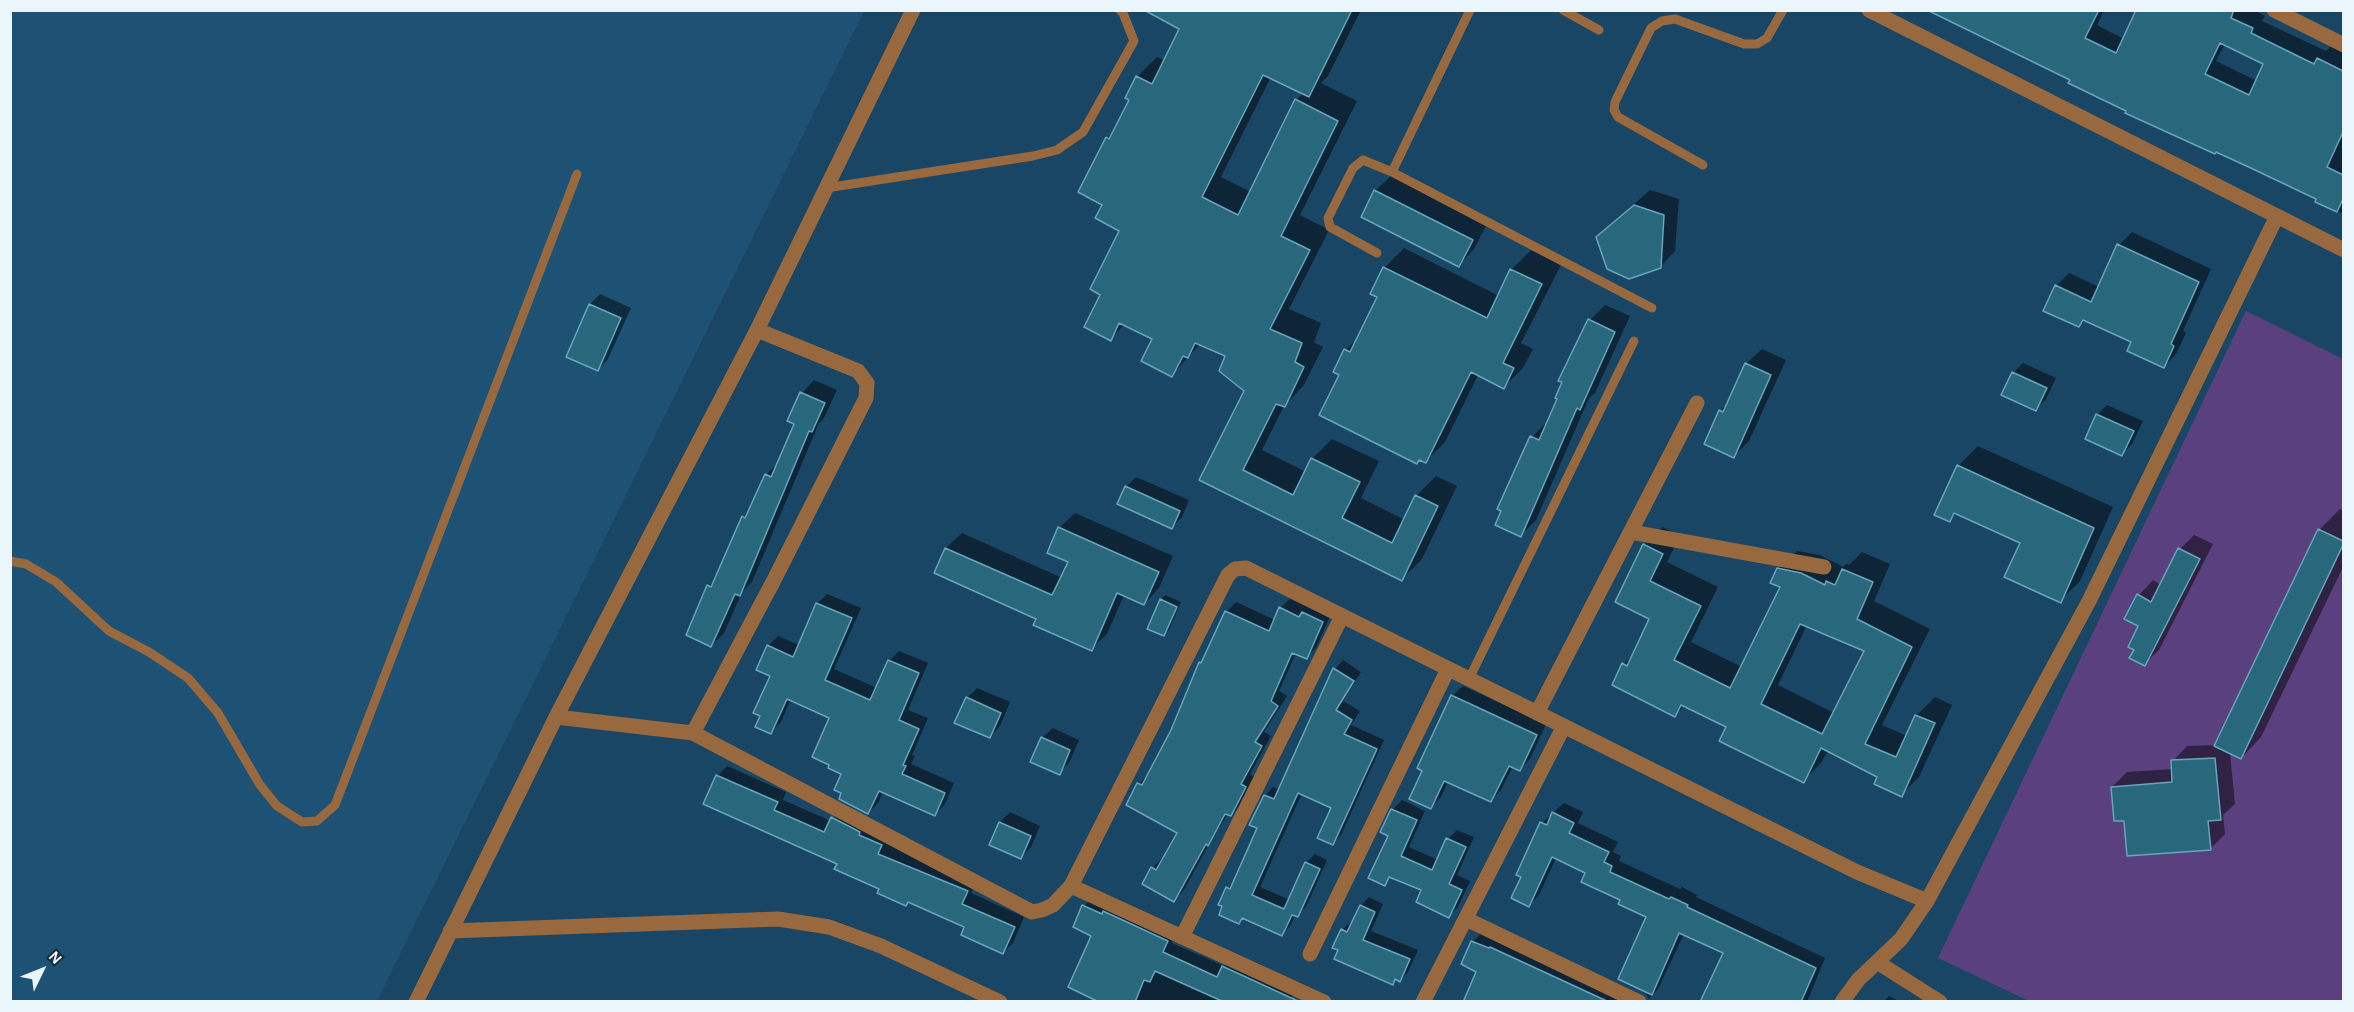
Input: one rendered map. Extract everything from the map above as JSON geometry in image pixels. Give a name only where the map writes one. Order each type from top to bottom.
[{"type":"street","points":[[416,1002],[556,717],[757,330],[913,10]]},
{"type":"street","points":[[1869,10],[2343,250]]},
{"type":"street","points":[[2274,10],[2343,45]]},
{"type":"street","points":[[1842,1002],[1858,980],[1901,939],[1927,902],[2089,601],[2276,218]]},
{"type":"street","points":[[693,733],[866,398],[867,383],[858,372],[757,330]]},
{"type":"street","points":[[1537,713],[1697,403]]},
{"type":"street","points":[[1631,532],[1824,567]]},
{"type":"street","points":[[556,717],[693,733],[1032,912],[1053,905],[1071,886],[1228,575],[1235,569],[1246,568],[1857,872],[1927,902]]},
{"type":"street","points":[[1182,937],[1342,616]]},
{"type":"street","points":[[1310,954],[1448,669]]},
{"type":"street","points":[[1424,1002],[1564,726]]},
{"type":"street","points":[[1071,886],[1324,1002]]},
{"type":"street","points":[[450,931],[778,919],[829,927],[881,946],[1000,1002]]},
{"type":"street","points":[[1466,919],[1639,1002]]},
{"type":"street","points":[[1877,962],[1940,1002]]},
{"type":"lane","points":[[826,188],[1034,156],[1057,150],[1083,132],[1134,41],[1124,14],[1120,10]]},
{"type":"lane","points":[[1392,172],[1470,10]]},
{"type":"lane","points":[[1563,10],[1599,30]]},
{"type":"lane","points":[[1703,165],[1618,117],[1614,110],[1615,102],[1651,28],[1662,21],[1675,19],[1744,44],[1757,44],[1767,38],[1783,10]]},
{"type":"lane","points":[[1377,253],[1330,226],[1328,218],[1353,168],[1363,160],[1392,172],[1652,308]]},
{"type":"lane","points":[[10,561],[26,564],[56,582],[110,631],[149,652],[188,678],[218,713],[260,785],[277,806],[302,822],[317,821],[335,805],[577,174]]},
{"type":"lane","points":[[1469,679],[1634,340]]},
{"type":"shaded area","points":[[10,11],[864,11],[377,1001],[11,1001]]},
{"type":"shaded area","points":[[2246,311],[2343,359],[2343,1001],[2029,1001],[1938,958]]},
{"type":"building","points":[[1144,10],[1352,10],[1309,97],[1263,75],[1202,197],[1238,215],[1295,99],[1338,121],[1281,236],[1310,250],[1270,329],[1302,343],[1295,362],[1304,367],[1285,407],[1276,404],[1243,470],[1293,495],[1311,458],[1360,482],[1342,518],[1392,543],[1415,495],[1438,506],[1402,581],[1199,480],[1244,391],[1219,371],[1225,356],[1195,343],[1188,358],[1183,356],[1172,377],[1141,361],[1152,339],[1119,323],[1111,341],[1084,327],[1100,295],[1090,289],[1119,231],[1095,218],[1102,205],[1078,192],[1106,137],[1109,139],[1129,100],[1125,98],[1136,76],[1152,84],[1179,29]]},
{"type":"building","points":[[1927,10],[2099,10],[2085,38],[2116,53],[2136,10],[2234,10],[2231,18],[2253,28],[2251,33],[2314,64],[2317,58],[2343,71],[2343,132],[2327,167],[2343,175],[2343,199],[2337,212],[2315,202],[2316,199],[2255,170],[2125,113],[2126,111],[2068,83],[2070,80]],"holes":[[[2220,43],[2263,64],[2249,95],[2205,74]]]},
{"type":"building","points":[[1374,190],[1473,240],[1459,267],[1361,217]]},
{"type":"building","points":[[1634,205],[1664,215],[1661,268],[1629,279],[1607,269],[1596,237]]},
{"type":"building","points":[[2117,244],[2199,282],[2171,344],[2174,346],[2164,368],[2127,351],[2131,342],[2083,320],[2079,327],[2043,311],[2055,285],[2091,302]]},
{"type":"building","points":[[1383,267],[1487,318],[1510,269],[1542,284],[1503,363],[1514,368],[1504,389],[1471,372],[1426,463],[1419,460],[1417,464],[1319,415],[1339,375],[1333,372],[1344,349],[1350,352],[1377,297],[1370,294]]},
{"type":"building","points":[[589,304],[621,318],[598,371],[566,357]]},
{"type":"building","points":[[1588,319],[1615,332],[1580,410],[1577,408],[1521,537],[1495,525],[1501,511],[1497,509],[1530,436],[1539,440],[1557,399],[1555,398],[1562,382],[1558,381]]},
{"type":"building","points":[[1745,363],[1771,375],[1734,458],[1704,444],[1719,410],[1723,412]]},
{"type":"building","points":[[2012,372],[2047,388],[2036,411],[2001,395]]},
{"type":"building","points":[[800,392],[825,403],[812,432],[809,431],[740,596],[735,594],[711,647],[686,635],[707,585],[711,587],[742,516],[745,518],[765,474],[771,477],[794,424],[787,421]]},
{"type":"building","points":[[2096,414],[2134,431],[2122,456],[2085,439]]},
{"type":"building","points":[[1957,465],[2094,528],[2061,603],[2004,577],[2020,543],[1954,513],[1950,522],[1934,515]]},
{"type":"building","points":[[1125,486],[1180,511],[1172,529],[1117,504]]},
{"type":"building","points":[[1058,527],[1159,572],[1144,605],[1117,593],[1092,651],[1033,625],[1036,619],[934,573],[945,548],[1052,595],[1068,562],[1047,553]]},
{"type":"building","points":[[2318,529],[2343,541],[2343,545],[2241,759],[2214,746]]},
{"type":"building","points":[[1643,544],[1663,554],[1650,581],[1701,606],[1674,660],[1730,688],[1780,587],[1770,583],[1777,568],[1801,573],[1825,585],[1826,581],[1835,585],[1842,569],[1873,582],[1857,619],[1912,647],[1865,744],[1896,757],[1915,715],[1935,723],[1902,797],[1874,784],[1877,777],[1821,748],[1804,783],[1719,741],[1726,727],[1681,705],[1675,717],[1612,685],[1622,663],[1627,666],[1649,619],[1615,602]],"holes":[[[1800,624],[1864,651],[1822,734],[1761,704]]]},
{"type":"building","points":[[2178,548],[2200,559],[2145,666],[2129,658],[2134,650],[2128,647],[2138,626],[2124,619],[2137,594],[2151,602]]},
{"type":"building","points":[[1160,599],[1177,607],[1164,636],[1147,629]]},
{"type":"building","points":[[816,603],[852,618],[825,680],[870,700],[888,660],[919,673],[899,720],[919,729],[903,765],[906,766],[902,774],[945,793],[935,816],[879,791],[868,814],[839,799],[841,793],[834,790],[841,774],[812,757],[829,718],[787,699],[771,734],[755,727],[760,716],[753,713],[770,676],[756,670],[767,645],[793,657]]},
{"type":"building","points":[[1279,607],[1299,617],[1302,612],[1323,622],[1307,659],[1292,653],[1271,701],[1278,706],[1255,742],[1262,746],[1241,784],[1246,787],[1231,816],[1225,814],[1208,846],[1206,844],[1174,902],[1142,884],[1151,867],[1156,870],[1177,833],[1126,805],[1137,783],[1142,785],[1171,730],[1199,662],[1201,663],[1225,611],[1269,631]]},
{"type":"building","points":[[1333,668],[1354,681],[1336,710],[1352,720],[1344,734],[1377,749],[1333,845],[1317,838],[1331,808],[1298,793],[1252,895],[1284,909],[1305,862],[1320,869],[1298,917],[1292,915],[1282,936],[1242,918],[1239,924],[1219,915],[1222,906],[1218,905],[1226,887],[1230,889],[1257,828],[1249,825],[1264,795],[1274,799]]},
{"type":"building","points":[[1451,695],[1537,735],[1520,771],[1509,766],[1491,802],[1444,781],[1431,809],[1409,799],[1422,771],[1417,768]]},
{"type":"building","points":[[966,697],[1001,713],[990,738],[954,723]]},
{"type":"building","points":[[1041,737],[1070,750],[1060,775],[1030,762]]},
{"type":"building","points":[[2215,758],[2221,820],[2208,821],[2211,850],[2127,856],[2124,821],[2114,821],[2111,787],[2172,782],[2171,760]]},
{"type":"building","points":[[716,775],[778,802],[774,810],[824,832],[831,817],[860,832],[859,835],[882,845],[878,854],[968,891],[962,904],[1015,927],[1003,954],[961,935],[964,927],[908,902],[906,906],[877,893],[879,889],[834,869],[837,864],[703,804]]},
{"type":"building","points":[[1391,809],[1417,820],[1401,856],[1432,870],[1446,838],[1466,847],[1449,884],[1462,890],[1449,918],[1416,902],[1421,890],[1389,877],[1385,886],[1368,878],[1388,836],[1380,832]]},
{"type":"building","points":[[1552,812],[1574,823],[1569,833],[1609,852],[1604,862],[1612,866],[1610,872],[1669,899],[1671,897],[1688,905],[1687,907],[1816,968],[1801,1002],[1700,1002],[1723,953],[1679,933],[1652,995],[1618,979],[1646,917],[1618,904],[1620,900],[1581,882],[1585,873],[1552,857],[1529,907],[1511,898],[1521,877],[1516,875],[1540,822],[1547,825]]},
{"type":"building","points":[[999,822],[1031,836],[1021,859],[989,845]]},
{"type":"building","points":[[1082,905],[1102,914],[1103,911],[1168,941],[1163,952],[1217,977],[1222,966],[1300,1002],[1224,1002],[1155,971],[1150,982],[1144,980],[1135,1002],[1099,1002],[1068,987],[1091,936],[1073,927]]},
{"type":"building","points":[[1360,905],[1375,912],[1363,940],[1410,959],[1400,982],[1395,979],[1393,985],[1334,959],[1338,950],[1332,948],[1341,929],[1347,932]]},
{"type":"building","points":[[1471,941],[1490,947],[1609,1002],[1463,1002],[1476,972],[1461,964]]}]
